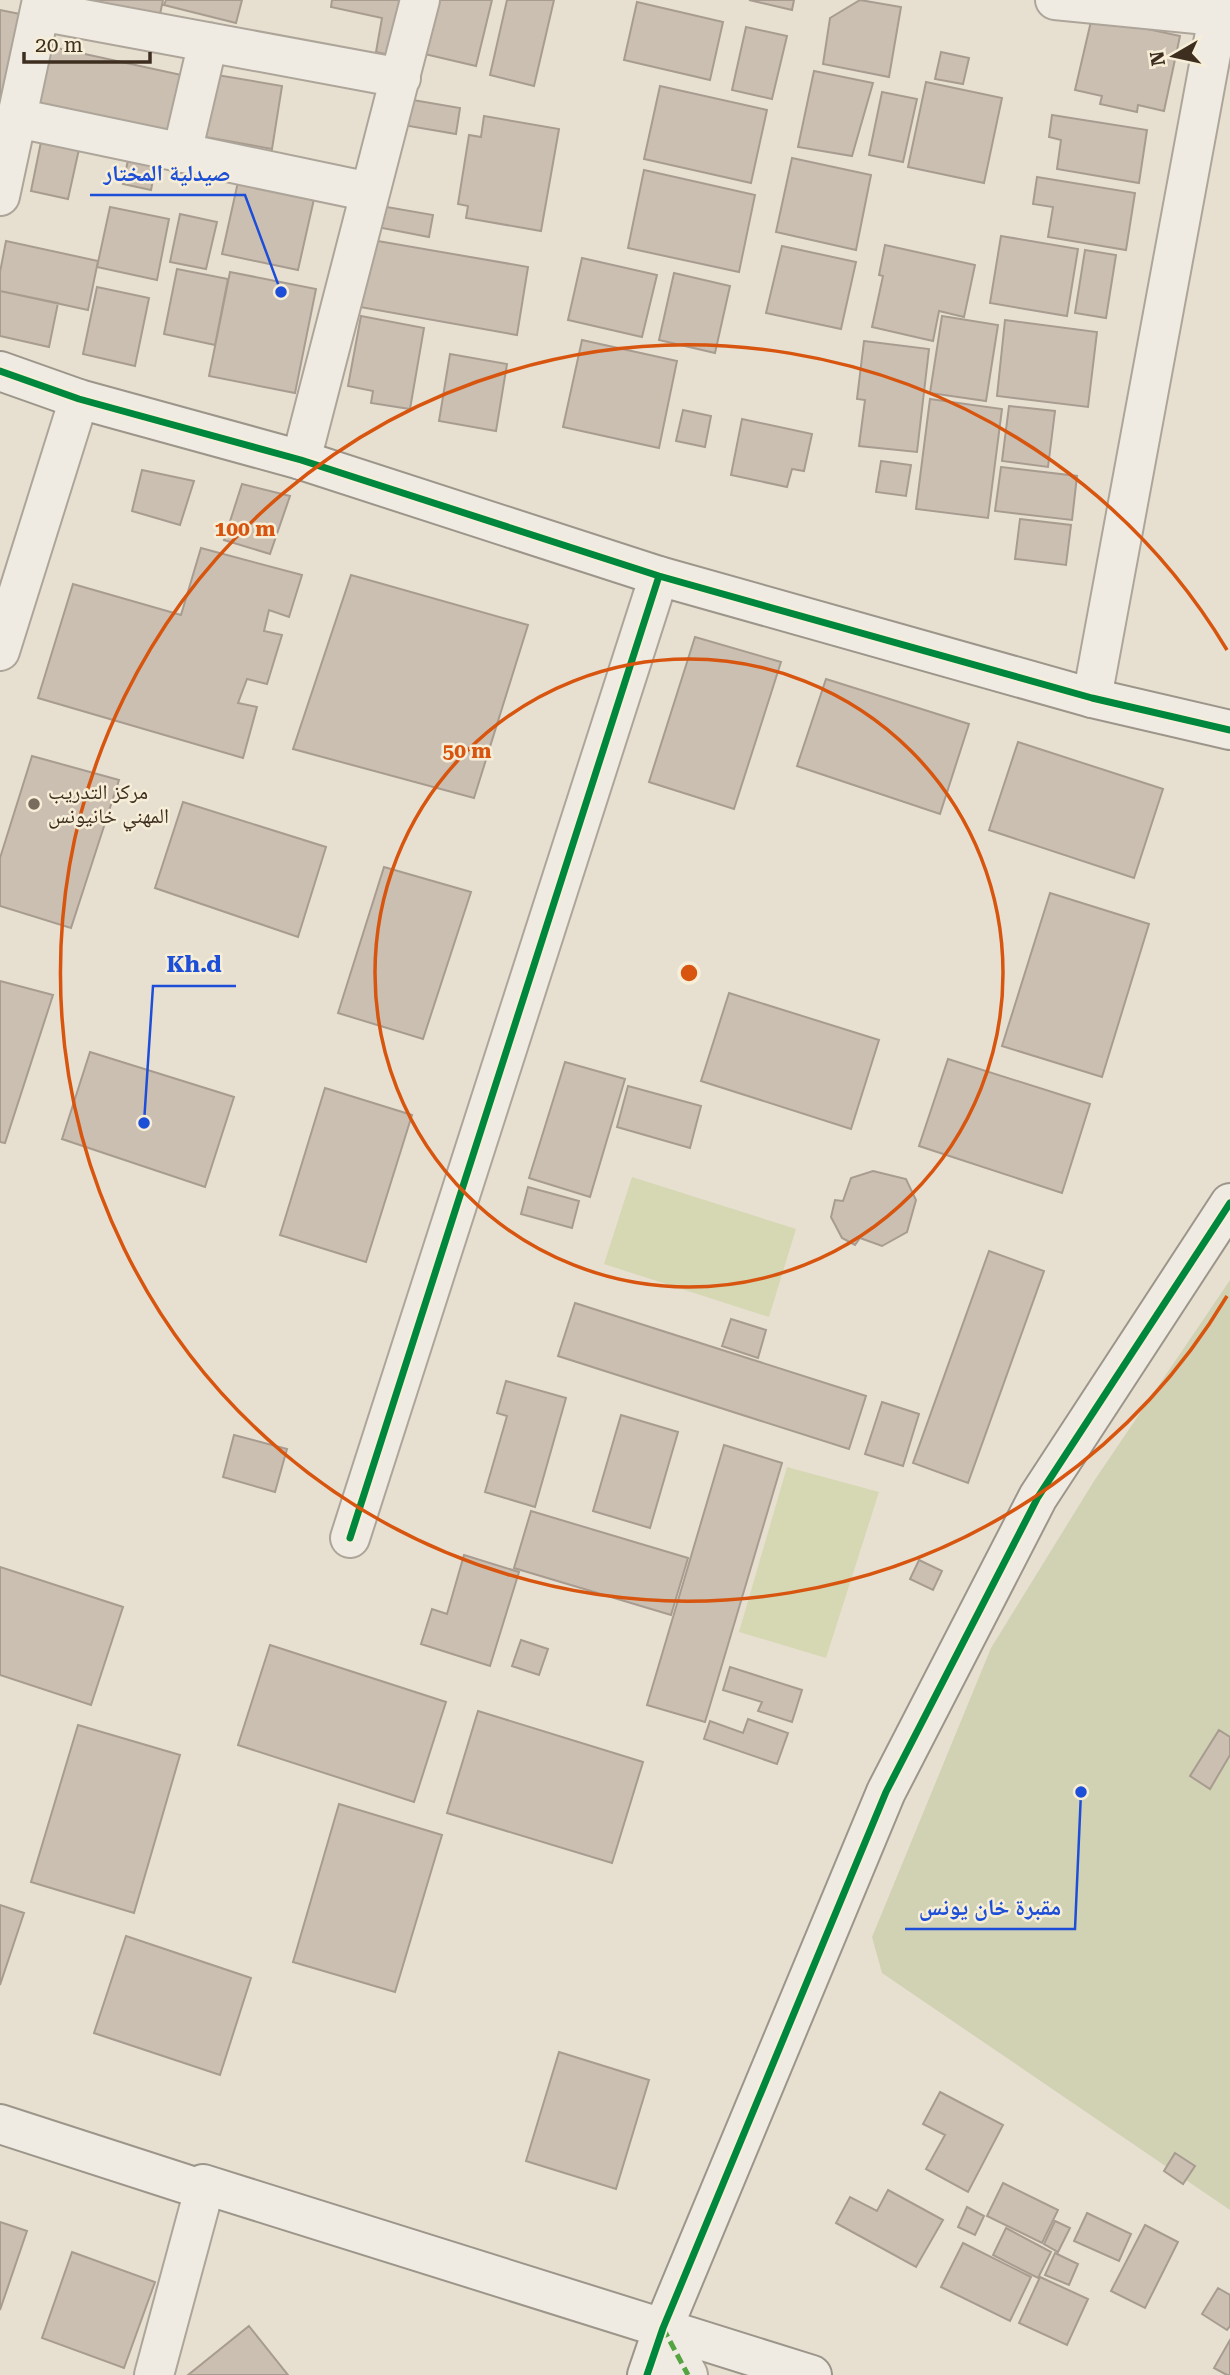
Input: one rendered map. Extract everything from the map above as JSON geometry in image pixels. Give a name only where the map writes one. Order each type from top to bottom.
[{"type":"street","points":[[301,460],[420,0]]},
{"type":"street","points":[[1055,0],[1219,8],[1092,698]]},
{"type":"street","points":[[0,196],[41,5],[208,42],[401,78]]},
{"type":"street","points":[[181,153],[208,42]]},
{"type":"street","points":[[17,118],[370,192]]},
{"type":"street","points":[[0,371],[79,399],[301,460],[659,576],[1092,698],[1230,730]]},
{"type":"street","points":[[0,650],[79,399]]},
{"type":"street","points":[[350,1538],[659,576]]},
{"type":"street","points":[[647,2375],[663,2328],[886,1792],[1038,1497],[1230,1203]]},
{"type":"street","points":[[0,2124],[204,2190]]},
{"type":"street","points":[[154,2375],[204,2190],[203,2184],[811,2375]]},
{"type":"street","points":[[663,2328],[688,2375]]},
{"type":"green space","points":[[632,1177],[796,1229],[769,1317],[604,1264]]},
{"type":"green space","points":[[1230,1280],[1230,2210],[882,1973],[872,1937],[991,1648],[1094,1481]]},
{"type":"green space","points":[[787,1467],[879,1492],[826,1658],[739,1632]]},
{"type":"building","points":[[81,0],[163,0],[159,19]]},
{"type":"building","points":[[166,0],[242,0],[236,23],[164,5]]},
{"type":"building","points":[[332,0],[411,0],[399,57],[376,52],[382,18],[331,7]]},
{"type":"building","points":[[428,0],[492,0],[476,66],[416,52]]},
{"type":"building","points":[[507,0],[554,0],[534,86],[490,75]]},
{"type":"building","points":[[749,0],[794,0],[792,10]]},
{"type":"building","points":[[860,0],[901,7],[889,77],[823,64],[830,18]]},
{"type":"building","points":[[637,2],[723,22],[710,80],[624,60]]},
{"type":"building","points":[[0,10],[25,15],[0,106]]},
{"type":"building","points":[[1092,17],[1180,36],[1164,111],[1138,105],[1137,112],[1100,104],[1102,96],[1075,90]]},
{"type":"building","points":[[746,27],[787,36],[772,99],[732,90]]},
{"type":"building","points":[[48,46],[186,76],[174,135],[36,106]]},
{"type":"building","points":[[941,52],[969,58],[963,84],[935,79]]},
{"type":"building","points":[[814,71],[873,83],[852,156],[798,147]]},
{"type":"building","points":[[211,74],[282,86],[272,149],[200,136]]},
{"type":"building","points":[[926,82],[1002,98],[984,183],[908,167]]},
{"type":"building","points":[[660,86],[767,110],[751,183],[644,159]]},
{"type":"building","points":[[882,92],[917,99],[903,162],[869,155]]},
{"type":"building","points":[[407,99],[460,108],[456,134],[403,125]]},
{"type":"building","points":[[1052,115],[1147,130],[1139,183],[1057,169],[1061,140],[1049,137]]},
{"type":"building","points":[[484,116],[559,129],[541,231],[466,218],[468,206],[458,204],[469,135],[481,137]]},
{"type":"building","points":[[43,132],[81,140],[68,199],[31,191]]},
{"type":"building","points":[[792,158],[871,175],[856,250],[776,232]]},
{"type":"building","points":[[128,160],[156,165],[151,190],[123,184]]},
{"type":"building","points":[[644,170],[755,195],[739,272],[628,248]]},
{"type":"building","points":[[1037,177],[1135,193],[1126,250],[1048,237],[1053,207],[1033,204]]},
{"type":"building","points":[[238,182],[314,199],[298,270],[222,254]]},
{"type":"building","points":[[381,206],[433,215],[429,237],[377,227]]},
{"type":"building","points":[[110,207],[169,219],[157,280],[97,267]]},
{"type":"building","points":[[180,214],[217,222],[206,269],[170,262]]},
{"type":"building","points":[[1001,236],[1078,249],[1067,316],[990,303]]},
{"type":"building","points":[[372,240],[528,267],[517,335],[360,307]]},
{"type":"building","points":[[6,241],[98,261],[88,310],[0,291],[0,272]]},
{"type":"building","points":[[885,245],[975,265],[964,317],[939,311],[933,341],[872,327],[883,276],[879,275]]},
{"type":"building","points":[[782,246],[856,262],[841,329],[766,313]]},
{"type":"building","points":[[1085,250],[1116,255],[1106,318],[1075,313]]},
{"type":"building","points":[[582,258],[657,275],[642,337],[568,320]]},
{"type":"building","points":[[177,269],[228,279],[215,345],[164,334]]},
{"type":"building","points":[[230,272],[316,289],[295,393],[209,376]]},
{"type":"building","points":[[674,273],[730,286],[715,353],[659,340]]},
{"type":"building","points":[[97,287],[149,298],[135,366],[83,354]]},
{"type":"building","points":[[0,291],[58,303],[49,347],[0,336]]},
{"type":"building","points":[[361,316],[424,328],[410,409],[371,403],[373,391],[348,386]]},
{"type":"building","points":[[942,316],[998,325],[986,401],[930,393]]},
{"type":"building","points":[[1005,320],[1097,332],[1088,407],[997,396]]},
{"type":"building","points":[[582,340],[677,361],[659,448],[563,427]]},
{"type":"building","points":[[864,341],[929,349],[917,452],[859,446],[865,400],[857,399]]},
{"type":"building","points":[[450,354],[507,364],[496,431],[439,421]]},
{"type":"building","points":[[930,399],[1002,409],[988,518],[916,509]]},
{"type":"building","points":[[1009,406],[1055,411],[1048,467],[1002,461]]},
{"type":"building","points":[[683,410],[711,416],[705,447],[676,441]]},
{"type":"building","points":[[742,419],[812,434],[804,471],[792,469],[787,487],[731,475]]},
{"type":"building","points":[[881,461],[911,465],[906,496],[876,492]]},
{"type":"building","points":[[1001,467],[1077,476],[1072,520],[995,511]]},
{"type":"building","points":[[142,470],[194,481],[180,525],[132,511]]},
{"type":"building","points":[[242,484],[290,496],[270,554],[224,540]]},
{"type":"building","points":[[1020,519],[1071,525],[1066,565],[1015,559]]},
{"type":"building","points":[[201,548],[302,575],[289,617],[269,610],[264,631],[282,635],[267,684],[247,679],[238,703],[257,707],[243,758],[38,698],[73,584],[181,615]]},
{"type":"building","points":[[351,575],[528,625],[474,798],[293,749]]},
{"type":"building","points":[[695,637],[781,662],[734,809],[649,782]]},
{"type":"building","points":[[826,679],[969,724],[940,814],[797,766]]},
{"type":"building","points":[[1018,742],[1163,789],[1134,878],[989,830]]},
{"type":"building","points":[[32,756],[119,780],[71,928],[0,906],[0,858]]},
{"type":"building","points":[[183,802],[326,847],[298,937],[155,888]]},
{"type":"building","points":[[384,867],[471,892],[423,1039],[338,1013]]},
{"type":"building","points":[[1050,893],[1149,924],[1102,1077],[1002,1046]]},
{"type":"building","points":[[0,981],[53,995],[5,1143],[0,1142]]},
{"type":"building","points":[[729,993],[879,1040],[851,1129],[701,1081]]},
{"type":"building","points":[[90,1052],[234,1097],[205,1187],[62,1139]]},
{"type":"building","points":[[948,1059],[1090,1104],[1062,1193],[919,1146]]},
{"type":"building","points":[[565,1062],[625,1079],[590,1197],[529,1178]]},
{"type":"building","points":[[628,1086],[701,1106],[690,1148],[617,1127]]},
{"type":"building","points":[[325,1088],[412,1115],[366,1262],[280,1235]]},
{"type":"building","points":[[873,1171],[906,1179],[916,1200],[907,1232],[882,1246],[860,1238],[855,1245],[842,1238],[831,1217],[835,1200],[843,1201],[851,1178]]},
{"type":"building","points":[[528,1187],[579,1201],[572,1228],[521,1214]]},
{"type":"building","points":[[989,1251],[1044,1271],[968,1483],[913,1463]]},
{"type":"building","points":[[575,1303],[866,1396],[849,1449],[558,1356]]},
{"type":"building","points":[[731,1319],[766,1330],[758,1358],[722,1346]]},
{"type":"building","points":[[506,1381],[566,1398],[535,1507],[485,1492],[507,1416],[497,1413]]},
{"type":"building","points":[[882,1402],[919,1414],[903,1466],[865,1454]]},
{"type":"building","points":[[621,1415],[678,1432],[650,1528],[593,1511]]},
{"type":"building","points":[[234,1435],[287,1449],[275,1492],[223,1477]]},
{"type":"building","points":[[724,1445],[782,1463],[705,1722],[647,1705]]},
{"type":"building","points":[[531,1511],[688,1558],[671,1615],[514,1568]]},
{"type":"building","points":[[464,1555],[519,1572],[490,1666],[421,1644],[432,1609],[447,1614]]},
{"type":"building","points":[[919,1560],[942,1571],[933,1590],[910,1579]]},
{"type":"building","points":[[0,1567],[123,1607],[91,1705],[0,1675]]},
{"type":"building","points":[[521,1640],[548,1649],[539,1675],[512,1666]]},
{"type":"building","points":[[270,1645],[446,1702],[414,1802],[238,1745]]},
{"type":"building","points":[[730,1667],[802,1690],[792,1722],[758,1711],[762,1702],[723,1690]]},
{"type":"building","points":[[478,1711],[643,1762],[612,1863],[447,1813]]},
{"type":"building","points":[[748,1719],[788,1733],[777,1764],[704,1739],[710,1721],[743,1733]]},
{"type":"building","points":[[78,1725],[180,1755],[134,1913],[31,1882]]},
{"type":"building","points":[[1219,1730],[1230,1737],[1230,1755],[1210,1789],[1190,1776]]},
{"type":"building","points":[[339,1804],[442,1835],[395,1992],[293,1962]]},
{"type":"building","points":[[0,1905],[24,1913],[0,1985]]},
{"type":"building","points":[[126,1936],[251,1978],[220,2075],[94,2033]]},
{"type":"building","points":[[559,2052],[649,2080],[616,2189],[526,2161]]},
{"type":"building","points":[[940,2092],[1003,2125],[968,2192],[926,2169],[945,2135],[923,2124]]},
{"type":"building","points":[[1175,2153],[1195,2166],[1183,2184],[1164,2171]]},
{"type":"building","points":[[1003,2183],[1058,2210],[1042,2243],[987,2216]]},
{"type":"building","points":[[888,2190],[943,2220],[916,2267],[836,2223],[850,2197],[877,2211]]},
{"type":"building","points":[[967,2207],[984,2216],[975,2235],[958,2227]]},
{"type":"building","points":[[1087,2213],[1131,2234],[1119,2261],[1074,2241]]},
{"type":"building","points":[[1055,2221],[1070,2228],[1058,2252],[1044,2244]]},
{"type":"building","points":[[0,2222],[27,2231],[0,2310]]},
{"type":"building","points":[[1145,2225],[1178,2242],[1145,2308],[1111,2291]]},
{"type":"building","points":[[1006,2228],[1051,2252],[1038,2278],[993,2255]]},
{"type":"building","points":[[963,2243],[1031,2277],[1010,2321],[941,2287]]},
{"type":"building","points":[[72,2252],[155,2282],[124,2368],[42,2338]]},
{"type":"building","points":[[1055,2253],[1078,2264],[1069,2285],[1045,2275]]},
{"type":"building","points":[[1040,2277],[1088,2299],[1067,2345],[1019,2323]]},
{"type":"building","points":[[1218,2288],[1230,2295],[1230,2326],[1227,2330],[1202,2314]]},
{"type":"building","points":[[249,2326],[288,2375],[188,2375]]},
{"type":"building","points":[[1230,2340],[1230,2375],[1227,2375],[1214,2368]]},
{"type":"marked path","points":[[663,2328],[688,2375]]},
{"type":"cycle path","points":[[0,371],[79,399],[301,460],[659,576],[1092,698],[1230,730]]},
{"type":"cycle path","points":[[350,1538],[659,576]]},
{"type":"cycle path","points":[[647,2375],[663,2328],[886,1792],[1038,1497],[1230,1203]]},
{"type":"place","name":"صيدلية المختار","points":[[281,292]]},
{"type":"place","name":"مركز التدريب المهني خانيونس","points":[[34,804]]},
{"type":"place","name":"Kh.d","points":[[144,1123]]},
{"type":"place","name":"مقبرة خان يونس","points":[[1081,1792]]}]
